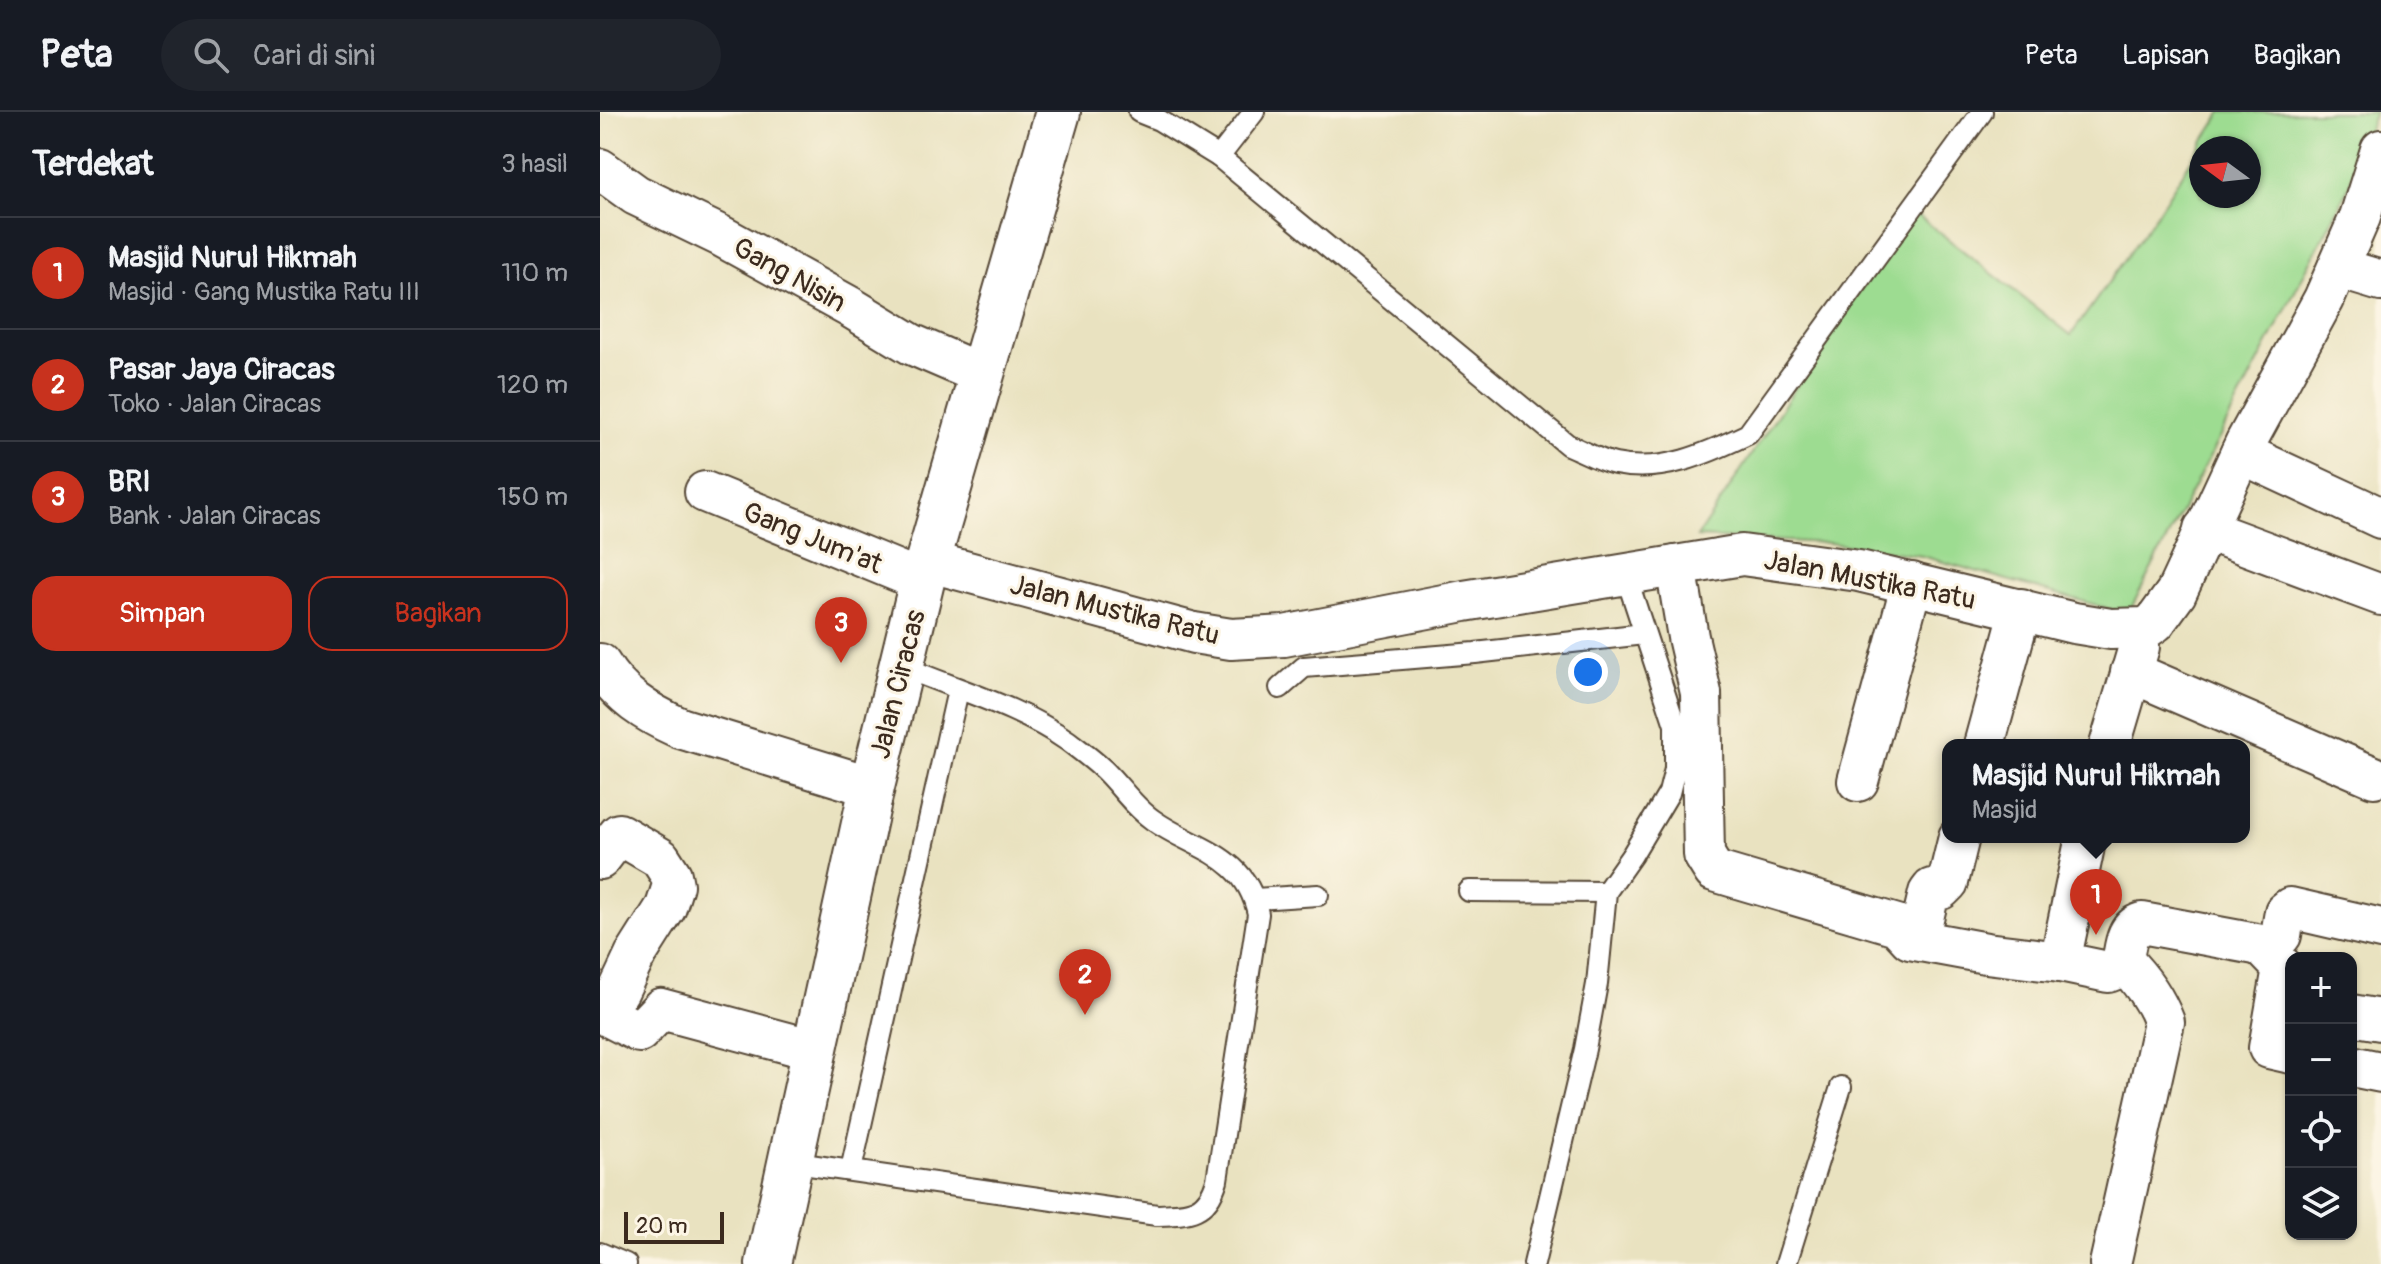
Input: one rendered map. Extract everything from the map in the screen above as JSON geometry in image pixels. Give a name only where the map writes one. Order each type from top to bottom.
[{"type":"street","name":"Jalan Ciracas","points":[[768,1264],[872,787],[924,571],[1058,112]]},
{"type":"street","points":[[2112,739],[2146,628],[2155,622],[2176,593],[2241,453],[2338,268],[2360,217],[2381,150]]},
{"type":"street","name":"Gang Nisin","points":[[600,169],[636,195],[721,236],[911,344],[983,375]]},
{"type":"street","points":[[2338,268],[2381,281]]},
{"type":"street","points":[[2241,453],[2381,518]]},
{"type":"street","name":"Gang Jum'at","points":[[705,492],[924,571]]},
{"type":"street","points":[[2204,529],[2381,595]]},
{"type":"street","name":"Jalan Mustika Ratu","points":[[924,571],[1231,639],[1284,636],[1464,601],[1742,555],[1828,565],[2099,627],[2146,628]]},
{"type":"street","points":[[1676,566],[1701,693],[1704,855],[1710,868],[1719,874],[1897,925],[1908,938],[2108,972],[2118,970],[2131,929],[2142,923],[2261,945],[2272,945],[2278,940],[2285,912],[2290,908],[2381,929]]},
{"type":"street","points":[[1858,781],[1912,583]]},
{"type":"street","points":[[1986,739],[2021,609]]},
{"type":"street","points":[[600,664],[609,679],[636,705],[680,728],[872,787]]},
{"type":"street","points":[[2131,672],[2374,777]]},
{"type":"street","points":[[600,859],[619,834],[660,858],[671,875],[673,885],[666,907],[635,956],[619,990],[602,1013],[639,1032],[661,1009],[814,1050]]},
{"type":"street","points":[[1918,940],[1929,893],[1932,889],[1941,889],[1948,882],[1958,843]]},
{"type":"street","points":[[2060,962],[2085,843]]},
{"type":"street","points":[[2261,945],[2283,968],[2284,1003],[2269,1048],[2285,1052]]},
{"type":"street","points":[[2110,1264],[2164,1022],[2149,992],[2123,961]]},
{"type":"street","points":[[2357,1016],[2381,1020]]},
{"type":"street","points":[[2357,1067],[2381,1072]]},
{"type":"lane","points":[[1139,112],[1159,120],[1219,157],[1568,445],[1615,464],[1660,466],[1703,455],[1748,434],[1982,112]]},
{"type":"lane","points":[[1219,157],[1254,112]]},
{"type":"lane","points":[[1534,1264],[1585,1049],[1597,984],[1606,892],[1669,793],[1675,769],[1675,725],[1667,693],[1626,576]]},
{"type":"lane","points":[[1280,688],[1304,667],[1475,653],[1644,634]]},
{"type":"lane","points":[[789,1162],[1157,1215],[1184,1214],[1200,1208],[1212,1198],[1217,1180],[1258,914],[1255,899],[1235,868],[1218,854],[1164,828],[1144,814],[1105,771],[1040,722],[901,666]]},
{"type":"lane","points":[[851,1170],[958,690]]},
{"type":"lane","points":[[1469,891],[1606,892]]},
{"type":"lane","points":[[1255,899],[1318,895]]},
{"type":"lane","points":[[1786,1264],[1841,1087]]},
{"type":"lane","points":[[600,1253],[626,1264]]},
{"type":"green space","points":[[2222,112],[2375,112],[2346,193],[2128,614],[1922,556],[1830,543],[1697,537],[1912,211],[2071,335],[2189,163],[2189,208],[2261,208],[2261,136],[2207,136]]},
{"type":"place","name":"BRI","points":[[841,663]]},
{"type":"place","name":"Masjid Nurul Hikmah","points":[[2096,935]]},
{"type":"place","name":"Pasar Jaya Ciracas","points":[[1085,1015]]}]
